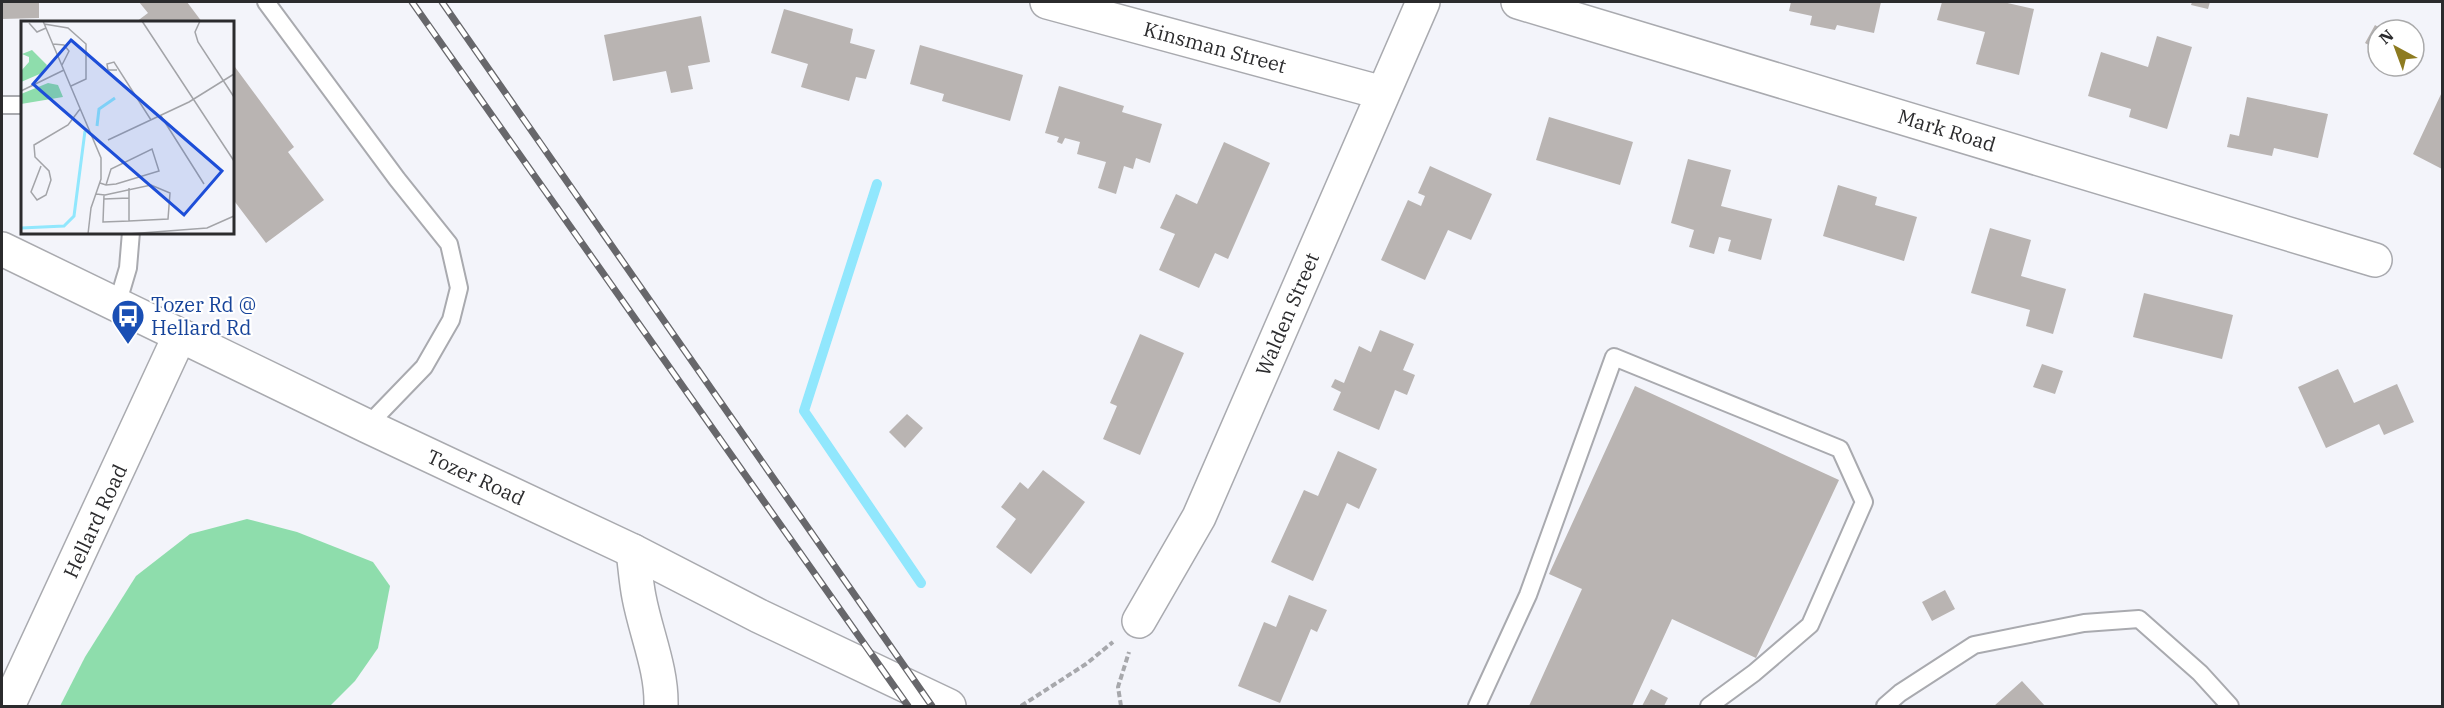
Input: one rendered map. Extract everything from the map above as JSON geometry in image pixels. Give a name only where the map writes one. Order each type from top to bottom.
[{"type":"street","name":"Kinsman Street","points":[[1047,2],[1383,93]]},
{"type":"street","name":"Walden Street","points":[[1139,621],[1200,517],[1423,2]]},
{"type":"street","name":"Mark Road","points":[[1518,2],[2374,260]]},
{"type":"street","name":"Tozer Road","points":[[2,249],[367,426],[633,551],[759,616],[949,706]]},
{"type":"street","name":"Hellard Road","points":[[9,706],[180,335]]},
{"type":"street","points":[[633,551],[639,598],[651,642],[661,694],[661,706]]},
{"type":"lane","points":[[266,2],[397,179],[449,244],[459,288],[451,320],[424,367],[367,426]]},
{"type":"lane","points":[[2,105],[21,105]]},
{"type":"lane","points":[[117,305],[128,268],[131,234]]},
{"type":"lane","points":[[1477,706],[1528,595],[1614,357],[1840,448],[1864,502],[1810,625],[1754,673],[1709,706]]},
{"type":"lane","points":[[1885,706],[1900,693],[1974,645],[2084,623],[2139,619],[2200,673],[2230,706]]},
{"type":"path","points":[[1021,706],[1086,664],[1139,621]]},
{"type":"path","points":[[1121,706],[1118,687],[1139,621]]},
{"type":"green space","points":[[247,519],[297,532],[373,562],[390,586],[378,648],[355,681],[330,706],[60,706],[85,657],[136,576],[190,534]]},
{"type":"building","points":[[2,2],[39,2],[39,18],[2,19]]},
{"type":"building","points":[[139,2],[187,2],[201,21],[137,21],[148,13]]},
{"type":"building","points":[[1791,2],[1881,2],[1874,33],[1837,25],[1835,30],[1810,25],[1812,16],[1789,11]]},
{"type":"building","points":[[1942,2],[2003,2],[2034,9],[2019,75],[1976,64],[1985,32],[1937,20]]},
{"type":"building","points":[[2192,2],[2210,2],[2208,9],[2191,5]]},
{"type":"building","points":[[784,9],[853,29],[850,43],[875,50],[866,79],[856,77],[849,101],[801,87],[808,64],[771,53]]},
{"type":"building","points":[[701,16],[710,62],[688,66],[693,89],[671,93],[666,71],[613,81],[604,35]]},
{"type":"building","points":[[2157,36],[2192,47],[2167,129],[2129,117],[2131,109],[2088,96],[2101,52],[2148,67]]},
{"type":"building","points":[[920,45],[1023,75],[1010,121],[942,101],[944,94],[910,84]]},
{"type":"building","points":[[234,66],[294,147],[288,152],[324,200],[266,243],[234,201]]},
{"type":"building","points":[[1059,86],[1124,106],[1122,112],[1162,124],[1150,163],[1136,158],[1133,169],[1124,166],[1116,194],[1098,188],[1106,162],[1077,154],[1080,142],[1065,138],[1062,144],[1057,142],[1059,137],[1045,133]]},
{"type":"building","points":[[2442,92],[2442,169],[2413,154]]},
{"type":"building","points":[[2247,97],[2328,114],[2318,158],[2274,148],[2272,156],[2227,147],[2230,134],[2239,136]]},
{"type":"building","points":[[1549,117],[1633,142],[1620,185],[1536,160]]},
{"type":"building","points":[[1224,142],[1270,163],[1228,259],[1215,253],[1199,288],[1159,270],[1175,234],[1160,228],[1176,194],[1197,204]]},
{"type":"building","points":[[1688,159],[1731,170],[1721,206],[1772,219],[1761,260],[1728,251],[1731,240],[1719,237],[1714,254],[1689,247],[1694,230],[1671,223]]},
{"type":"building","points":[[1430,166],[1492,194],[1471,240],[1448,230],[1425,280],[1381,260],[1408,200],[1421,206],[1425,196],[1418,193]]},
{"type":"building","points":[[1838,185],[1877,197],[1875,205],[1917,217],[1904,261],[1823,236]]},
{"type":"building","points":[[1990,228],[2031,240],[2021,276],[2066,289],[2053,334],[2026,326],[2030,310],[1971,293]]},
{"type":"building","points":[[2144,293],[2233,315],[2222,359],[2133,337]]},
{"type":"building","points":[[1380,330],[1414,344],[1403,370],[1415,375],[1407,395],[1395,390],[1379,430],[1333,410],[1341,392],[1331,387],[1335,379],[1344,383],[1359,346],[1371,352]]},
{"type":"building","points":[[1140,334],[1184,353],[1140,455],[1103,439],[1117,406],[1110,403]]},
{"type":"building","points":[[2042,364],[2063,371],[2055,394],[2033,387]]},
{"type":"building","points":[[2338,369],[2354,403],[2397,384],[2414,422],[2384,435],[2379,424],[2326,448],[2298,387]]},
{"type":"building","points":[[1635,386],[1839,480],[1756,658],[1672,619],[1632,706],[1529,706],[1582,589],[1549,574]]},
{"type":"building","points":[[907,414],[923,428],[905,448],[889,432]]},
{"type":"building","points":[[1338,451],[1377,469],[1359,509],[1347,503],[1313,581],[1271,562],[1304,490],[1318,496]]},
{"type":"building","points":[[1043,470],[1085,502],[1031,574],[996,547],[1016,519],[1001,507],[1020,482],[1028,489]]},
{"type":"building","points":[[1945,590],[1955,609],[1932,621],[1922,602]]},
{"type":"building","points":[[1289,595],[1327,610],[1317,632],[1311,629],[1280,703],[1238,686],[1264,622],[1276,627]]},
{"type":"building","points":[[2022,681],[2045,706],[1994,706]]},
{"type":"building","points":[[1651,689],[1668,698],[1664,706],[1642,706]]},
{"type":"waterway","points":[[877,184],[804,411],[921,583]]},
{"type":"railway","points":[[412,2],[908,706]]},
{"type":"railway","points":[[442,2],[932,706]]},
{"type":"place","name":"Tozer Rd @ Hellard Rd","points":[[128,345]]}]
